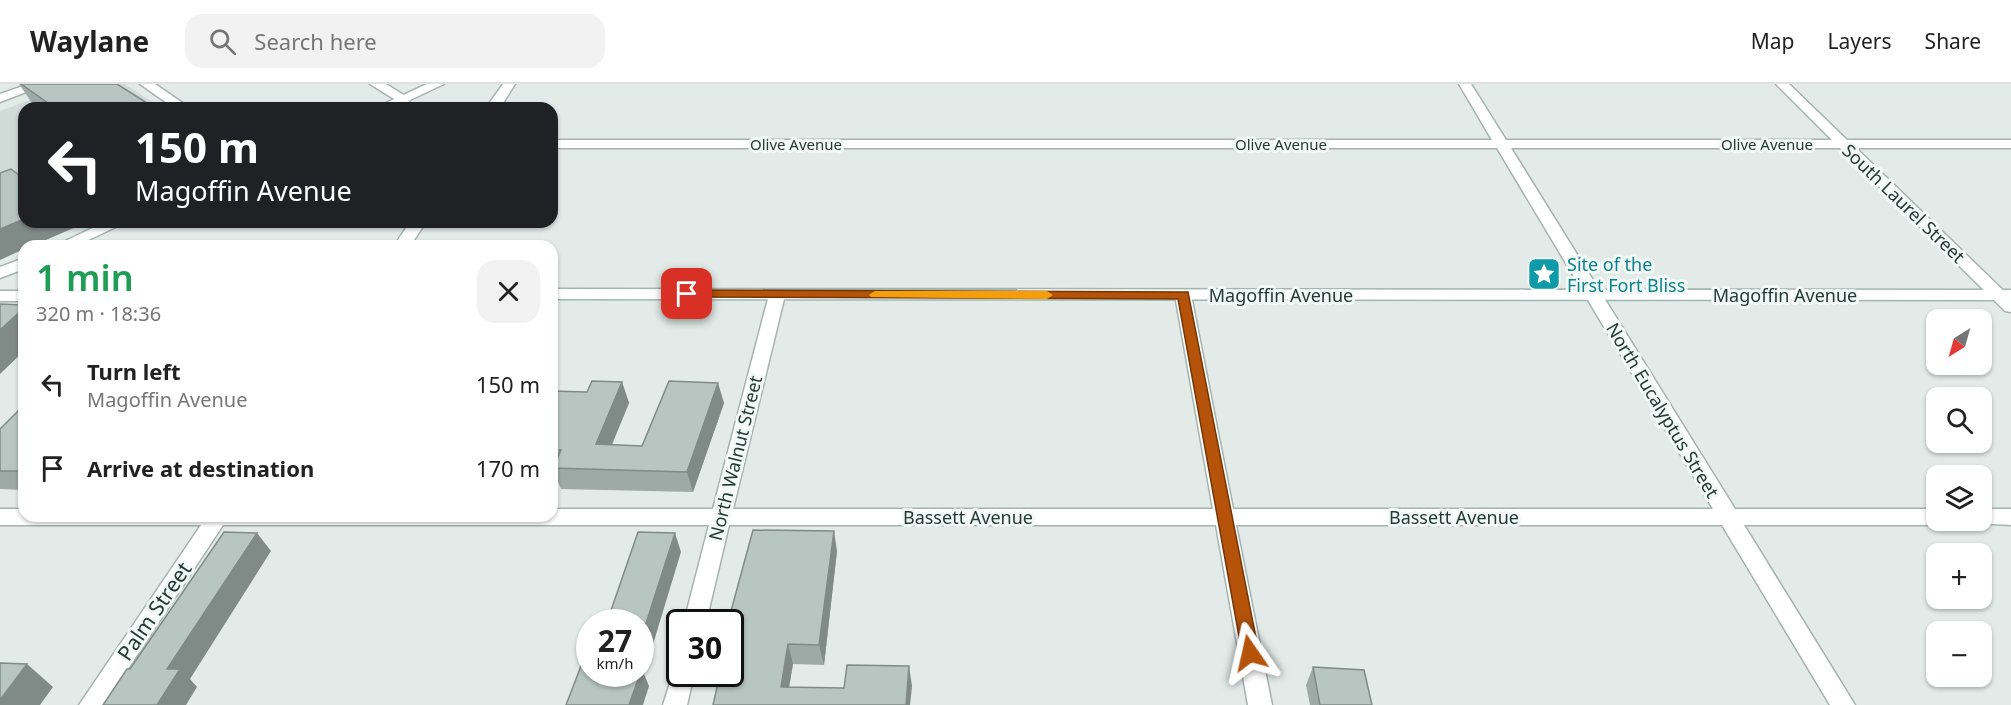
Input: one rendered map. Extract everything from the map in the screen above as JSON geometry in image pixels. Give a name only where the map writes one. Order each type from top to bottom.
[{"type":"street","points":[[0,98],[42,84]]},
{"type":"street","points":[[146,84],[174,102]]},
{"type":"street","points":[[376,84],[404,99]]},
{"type":"street","points":[[397,102],[438,84]]},
{"type":"street","points":[[497,102],[509,84]]},
{"type":"street","name":"North Eucalyptus Street","points":[[1465,84],[1843,705]]},
{"type":"street","name":"South Laurel Street","points":[[1782,84],[1842,144],[2008,299]]},
{"type":"street","name":"Olive Avenue","points":[[558,144],[2011,144]]},
{"type":"street","points":[[77,240],[104,228]]},
{"type":"street","points":[[0,273],[18,266]]},
{"type":"street","name":"Magoffin Avenue","points":[[558,294],[1594,295],[2008,299]]},
{"type":"street","name":"North Walnut Street","points":[[698,609],[777,294]]},
{"type":"street","points":[[1184,295],[1260,705]]},
{"type":"street","points":[[0,296],[18,296]]},
{"type":"street","name":"Bassett Avenue","points":[[0,517],[18,517]]},
{"type":"street","name":"Bassett Avenue","points":[[558,517],[1926,517]]},
{"type":"street","points":[[1992,517],[2011,517]]},
{"type":"street","name":"Palm Street","points":[[91,705],[213,522]]},
{"type":"street","points":[[675,705],[680,687]]},
{"type":"shaded area","points":[[73,84],[125,84],[152,102],[24,102]]},
{"type":"shaded area","points":[[18,104],[18,228],[75,228],[46,240],[18,240],[18,250],[0,260],[0,111]]},
{"type":"building","points":[[21,84],[117,84],[146,102],[46,102]]},
{"type":"building","points":[[11,169],[18,174],[18,222],[0,229],[0,173]]},
{"type":"building","points":[[0,304],[18,305],[18,314],[0,330]]},
{"type":"building","points":[[592,381],[622,382],[596,444],[642,446],[669,381],[718,383],[687,472],[558,468],[558,457],[561,450],[558,450],[558,391],[587,392]]},
{"type":"building","points":[[18,411],[18,471],[0,471],[0,429]]},
{"type":"building","points":[[753,530],[834,531],[819,645],[788,644],[781,687],[844,688],[847,665],[909,666],[906,705],[713,705],[717,687],[744,687],[744,609],[732,609]]},
{"type":"building","points":[[224,532],[257,533],[167,669],[180,669],[157,705],[103,705],[127,669],[130,669]]},
{"type":"building","points":[[638,532],[675,533],[651,609],[611,609]]},
{"type":"building","points":[[0,663],[27,664],[0,700]]},
{"type":"building","points":[[1313,667],[1364,670],[1372,705],[1320,705]]},
{"type":"building","points":[[576,679],[576,687],[635,687],[629,705],[566,705]]},
{"type":"slow traffic","points":[[875,295],[1047,295]]},
{"type":"place","name":"Site of the First Fort Bliss","points":[[1544,274]]},
{"type":"route","points":[[687,294],[1184,295],[1250,653]]}]
